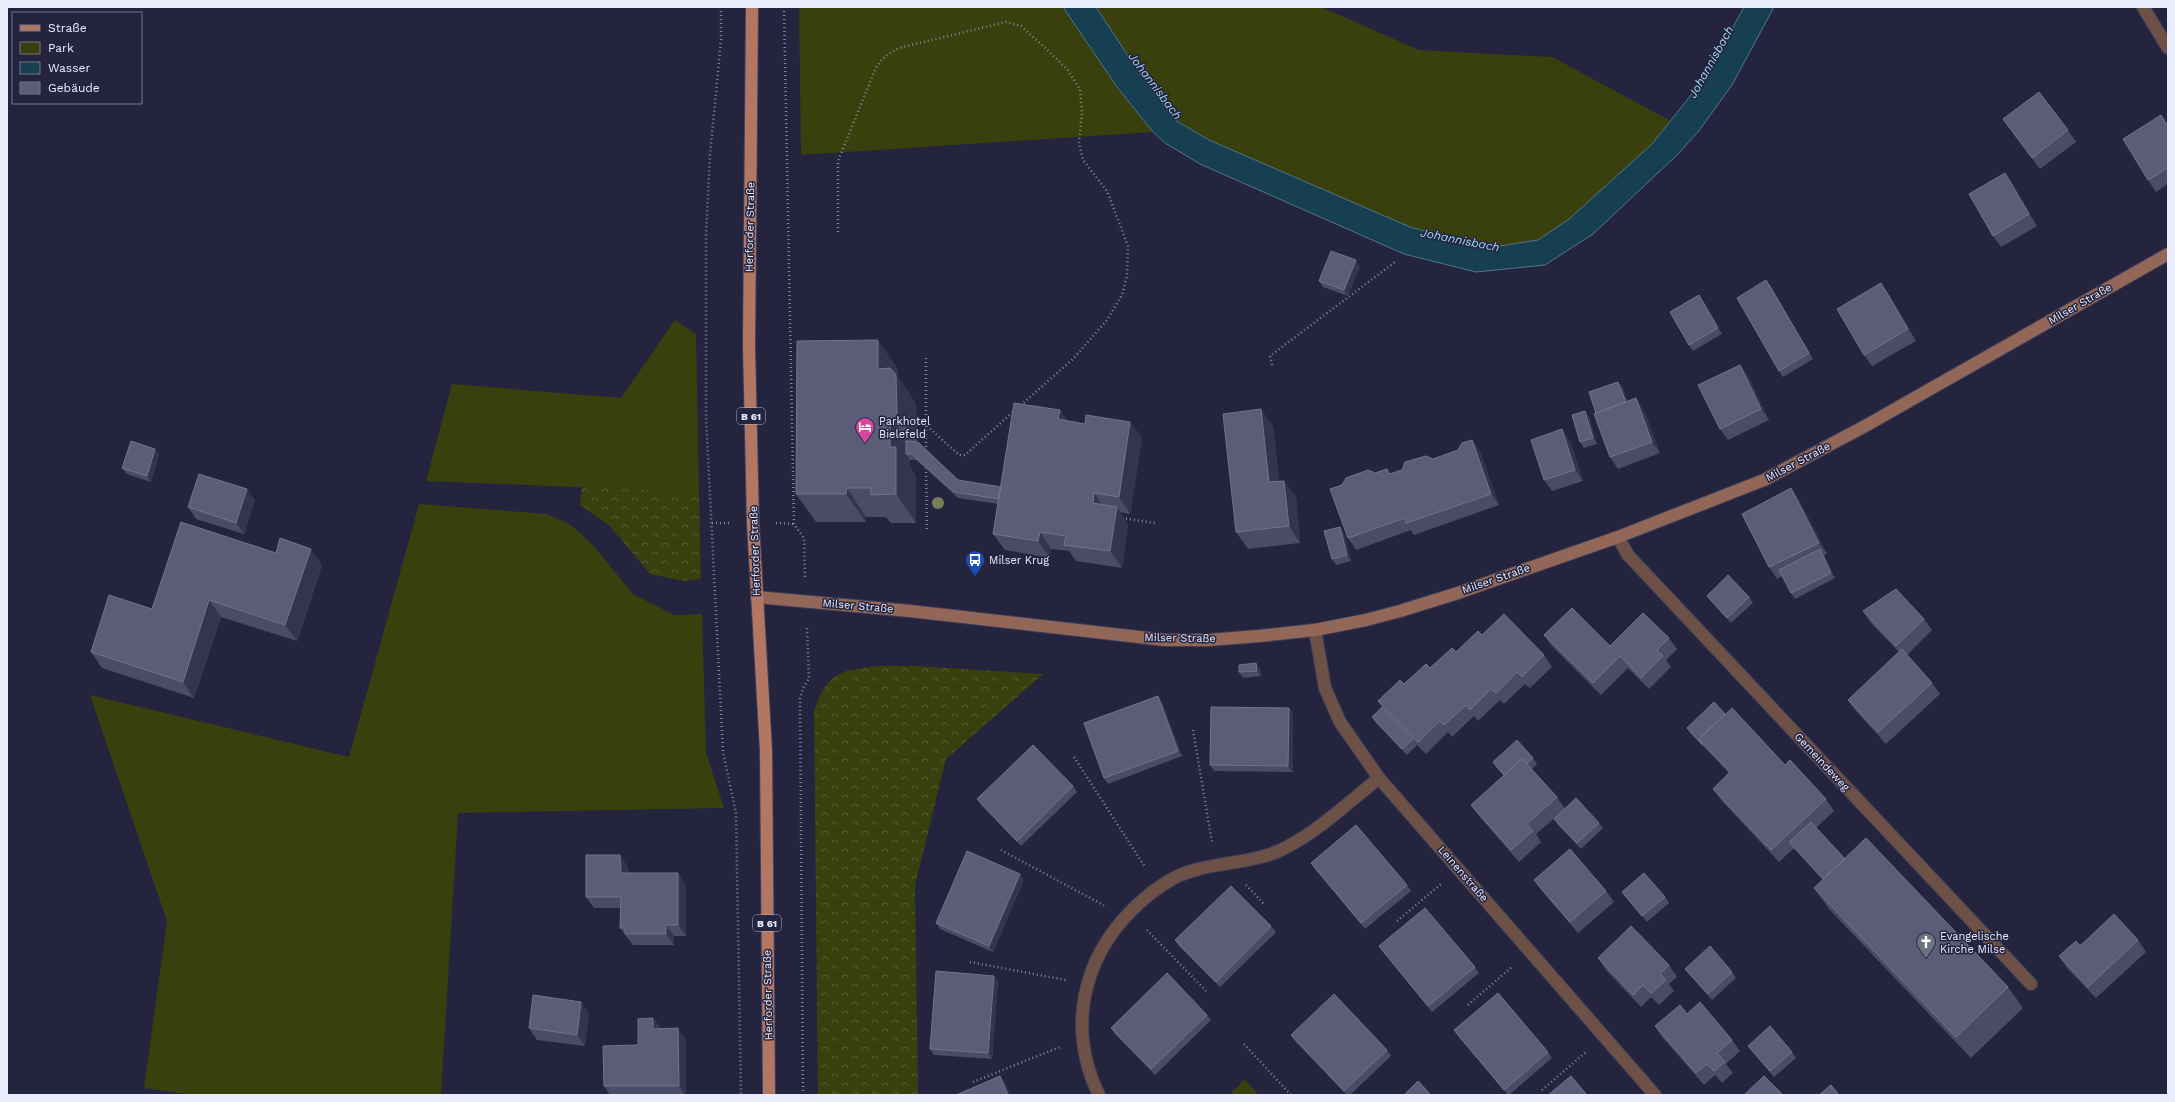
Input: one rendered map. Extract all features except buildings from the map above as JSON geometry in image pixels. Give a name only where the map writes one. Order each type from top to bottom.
[{"type":"main road","name":"Herforder Straße","points":[[752,7],[749,346],[757,598],[766,751],[769,1095]]},
{"type":"main road","name":"Milser Straße","points":[[757,598],[910,611],[1165,640],[1208,640],[1315,630],[1400,611],[1618,537],[1719,499],[1764,480],[1801,461],[2168,254]]},
{"type":"street","points":[[2143,7],[2168,48]]},
{"type":"street","name":"Gemeindeweg","points":[[1618,537],[1628,555],[2031,984]]},
{"type":"street","name":"Leinenstraße","points":[[1315,630],[1324,680],[1328,694],[1340,722],[1379,778],[1655,1095]]},
{"type":"street","points":[[1099,1095],[1087,1062],[1084,1038],[1083,1004],[1086,984],[1100,952],[1127,914],[1158,888],[1174,878],[1216,865],[1256,858],[1287,847],[1321,824],[1379,778]]},
{"type":"path","points":[[721,7],[721,40],[710,156],[706,235],[706,417],[722,752],[736,813],[741,1095]]},
{"type":"path","points":[[784,7],[794,524],[804,538]]},
{"type":"path","points":[[838,232],[838,161],[876,70],[881,60],[888,54],[899,48],[1006,22],[1021,26],[1067,69],[1080,89],[1082,113],[1078,142],[1083,160],[1107,191],[1128,246],[1127,276],[1122,295],[1107,320],[1073,359],[965,455],[959,455],[927,426]]},
{"type":"path","points":[[1272,365],[1270,356],[1395,262]]},
{"type":"path","points":[[926,358],[926,453]]},
{"type":"path","points":[[926,468],[927,531]]},
{"type":"path","points":[[1119,517],[1155,524]]},
{"type":"path","points":[[803,1095],[800,699],[803,688],[809,679]]},
{"type":"path","points":[[1193,730],[1216,865]]},
{"type":"path","points":[[1074,757],[1158,888]]},
{"type":"path","points":[[1001,850],[1127,914],[1206,992]]},
{"type":"path","points":[[1397,921],[1459,870]]},
{"type":"path","points":[[1468,1005],[1530,952]]},
{"type":"path","points":[[970,962],[1086,984]]},
{"type":"path","points":[[1542,1090],[1604,1037]]},
{"type":"path","points":[[973,1082],[1084,1038]]},
{"type":"path","points":[[1244,1044],[1291,1095]]},
{"type":"green space","points":[[799,7],[1063,7],[1117,87],[1153,132],[801,155]]},
{"type":"green space","points":[[1096,7],[1321,7],[1419,50],[1552,57],[1671,121],[1652,144],[1569,219],[1538,240],[1487,248],[1410,227],[1209,140],[1175,119],[1140,74]]},
{"type":"green space","points":[[675,320],[696,334],[699,492],[426,481],[452,384],[621,398]]},
{"type":"green space","points":[[582,487],[699,492],[701,579],[683,581],[650,574],[610,526],[580,505]]},
{"type":"green space","points":[[419,504],[547,514],[571,525],[594,546],[633,594],[674,615],[702,614],[706,753],[724,808],[458,813],[441,1095],[193,1095],[144,1088],[167,921],[90,695],[349,757]]},
{"type":"green space","points":[[880,666],[916,666],[1043,674],[946,759],[915,885],[918,1095],[818,1095],[814,711],[824,688],[837,675],[855,669]]},
{"type":"green space","points":[[1244,1080],[1259,1095],[1229,1095]]},
{"type":"water","points":[[1063,7],[1096,7],[1140,74],[1175,120],[1209,140],[1410,227],[1487,248],[1538,240],[1569,219],[1652,144],[1707,75],[1744,7],[1774,7],[1732,85],[1698,132],[1676,156],[1593,234],[1545,265],[1476,272],[1404,254],[1200,164],[1165,143],[1153,132],[1117,87]]},
{"type":"place","name":"Parkhotel Bielefeld","points":[[865,444]]},
{"type":"place","name":"Milser Krug","points":[[975,577]]},
{"type":"place","name":"Evangelische Kirche Milse","points":[[1926,959]]},
{"type":"water label","name":"Johannisbach","points":[[1711,62]]},
{"type":"water label","name":"Johannisbach","points":[[1155,86]]},
{"type":"water label","name":"Johannisbach","points":[[1460,240]]}]
